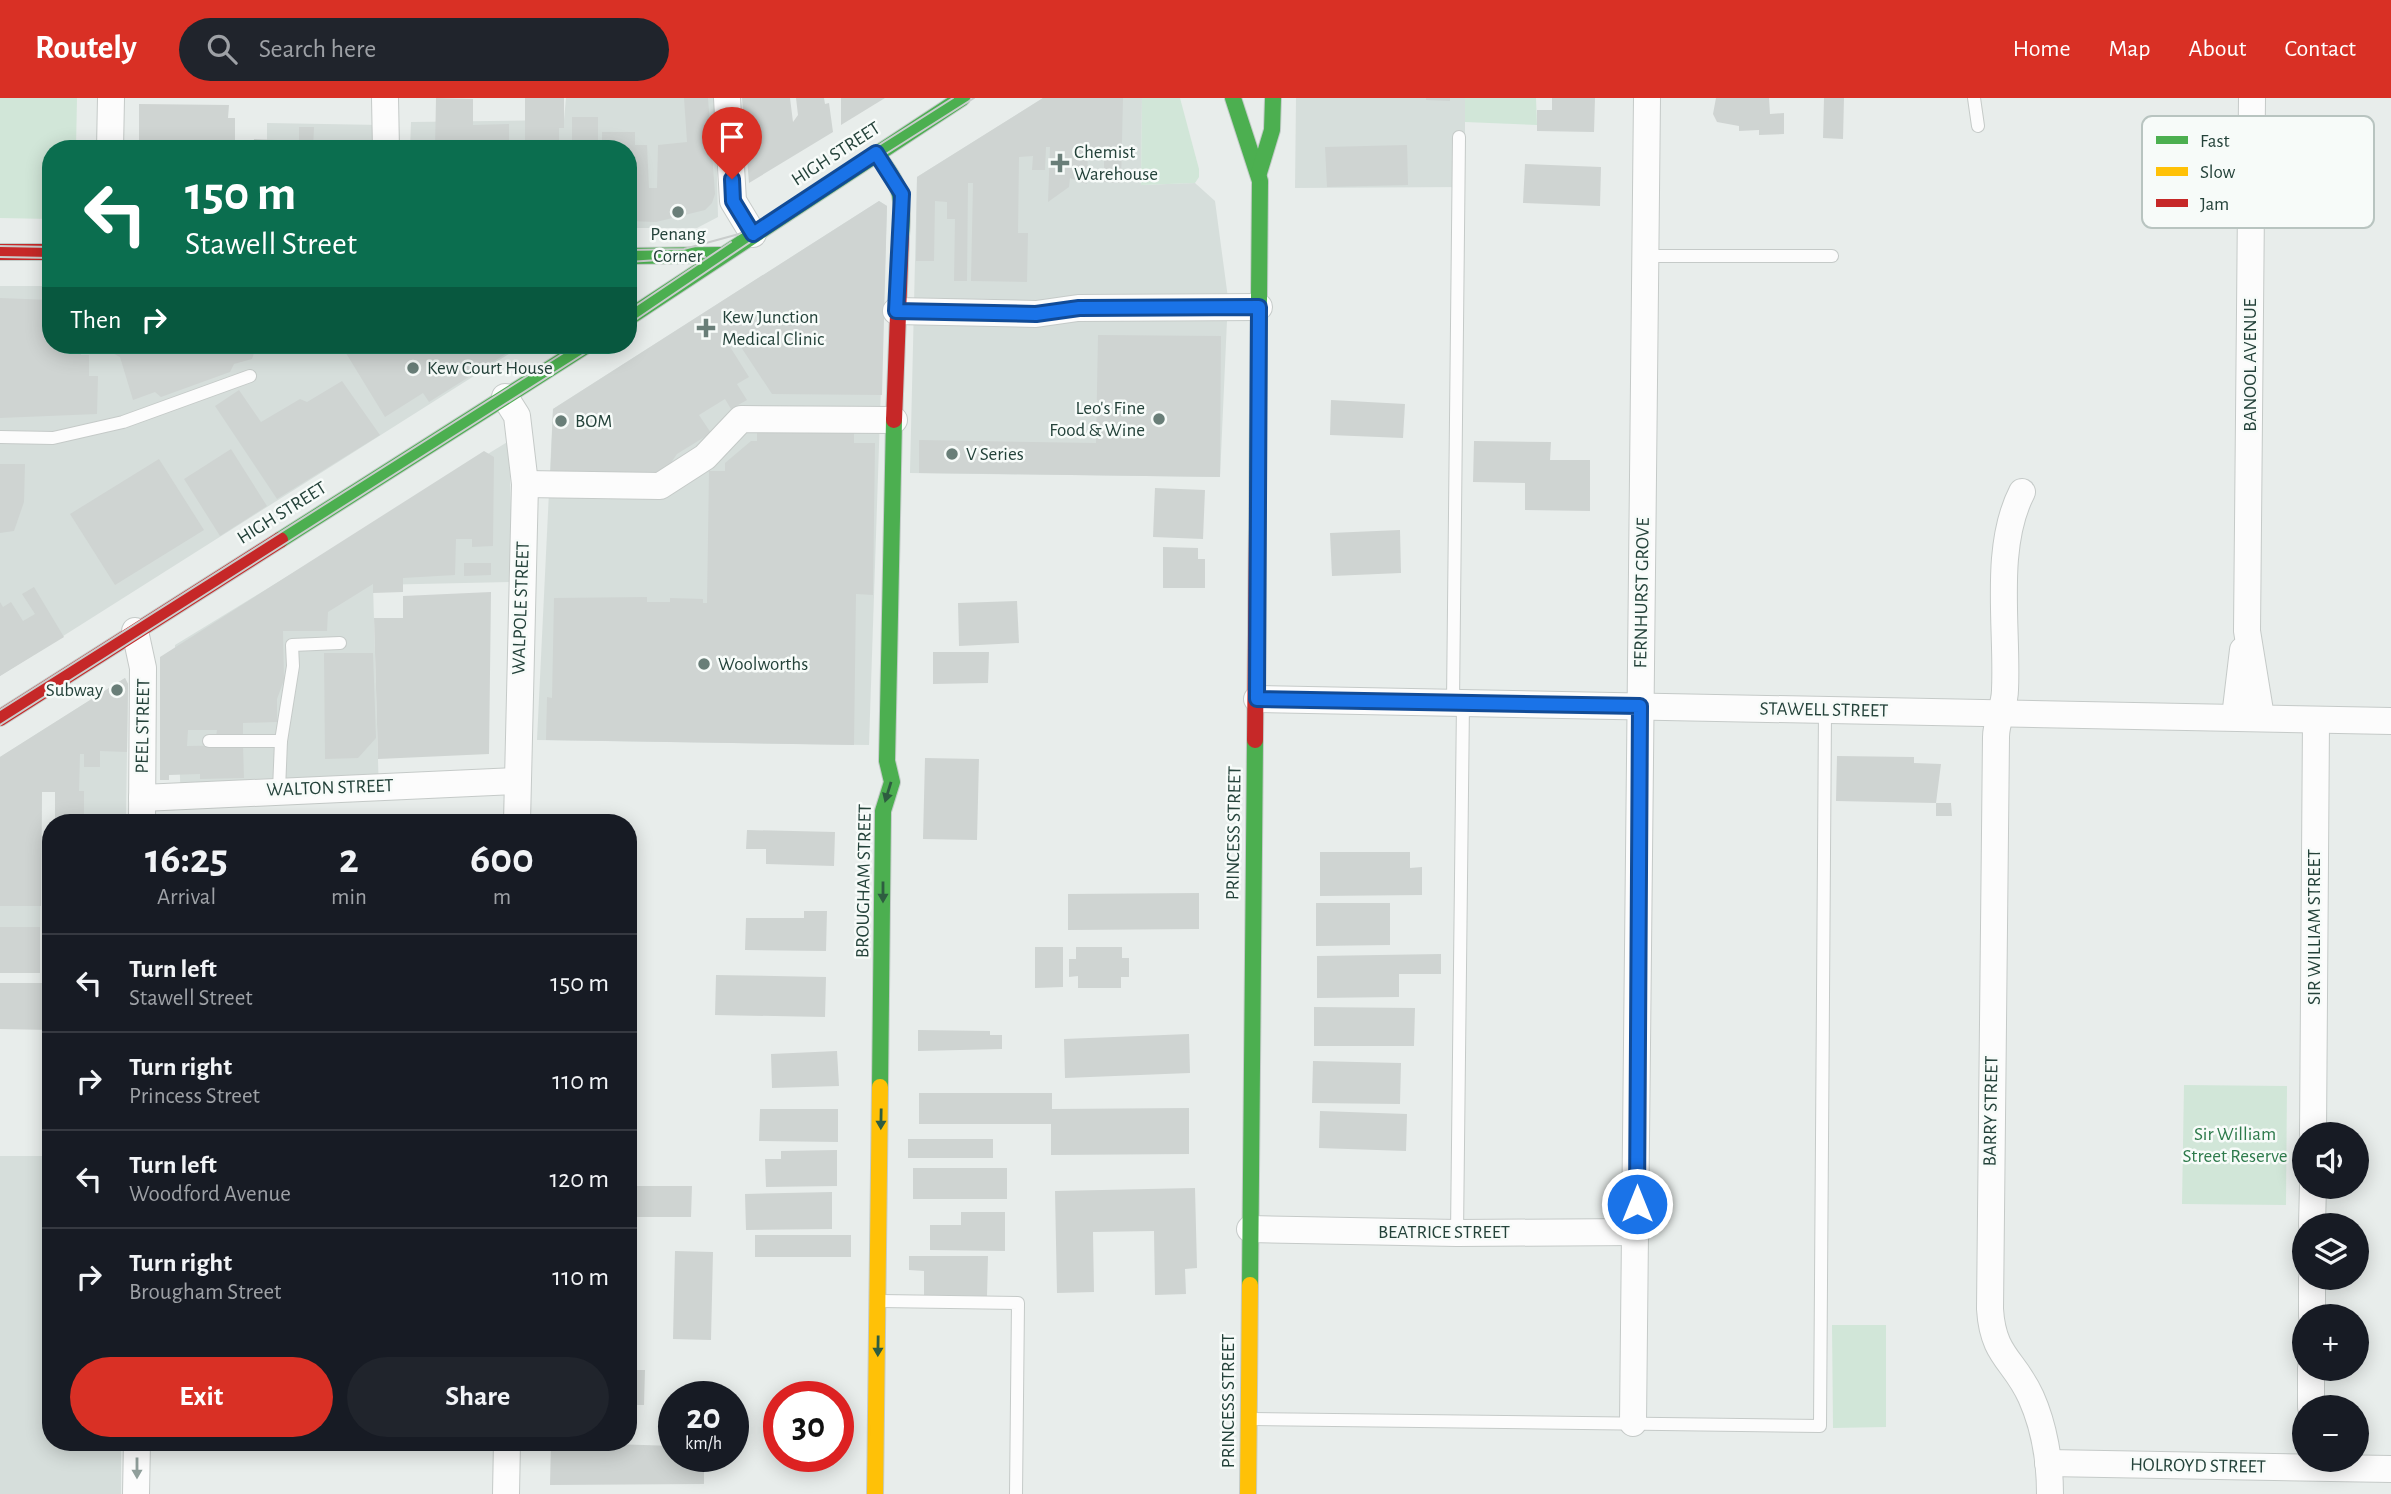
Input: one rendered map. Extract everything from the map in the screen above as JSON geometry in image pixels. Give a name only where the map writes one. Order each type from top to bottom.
[{"type":"main road","name":"HIGH STREET","points":[[637,312],[720,254],[962,98]]},
{"type":"main road","points":[[1216,98],[1222,117],[1259,173]]},
{"type":"main road","name":"PRINCESS STREET","points":[[1233,98],[1259,173]]},
{"type":"main road","name":"PRINCESS STREET","points":[[1248,1494],[1257,699],[1259,173],[1272,130],[1273,98]]},
{"type":"main road","name":"BROUGHAM STREET","points":[[875,1494],[883,811],[892,782],[887,761],[888,454],[894,420],[902,194],[876,153]]},
{"type":"main road","points":[[0,252],[42,252]]},
{"type":"main road","points":[[637,256],[720,254]]},
{"type":"main road","name":"HIGH STREET","points":[[0,718],[573,354]]},
{"type":"street","points":[[110,140],[111,98]]},
{"type":"street","points":[[385,98],[386,140]]},
{"type":"street","points":[[727,98],[733,201],[753,234]]},
{"type":"street","name":"FERNHURST GROVE","points":[[1633,1423],[1647,98]]},
{"type":"street","name":"BANOOL AVENUE","points":[[2252,98],[2252,116]]},
{"type":"street","name":"BANOOL AVENUE","points":[[2248,717],[2251,228]]},
{"type":"street","points":[[896,311],[1036,314],[1079,308],[1259,307]]},
{"type":"street","name":"WALPOLE STREET","points":[[505,397],[517,416],[526,484],[517,814]]},
{"type":"street","points":[[526,484],[660,486],[705,457],[741,419],[894,420]]},
{"type":"street","name":"BARRY STREET","points":[[2022,492],[2014,508],[2006,544],[2005,694],[1996,737],[1989,1267],[1991,1328],[1999,1352],[2031,1395],[2048,1463],[2050,1494]]},
{"type":"street","name":"PEEL STREET","points":[[135,631],[143,668],[142,810]]},
{"type":"street","name":"STAWELL STREET","points":[[1257,699],[2391,721]]},
{"type":"street","name":"SIR WILLIAM STREET","points":[[2313,1122],[2316,721]]},
{"type":"street","name":"WALTON STREET","points":[[142,810],[279,790],[517,781]]},
{"type":"street","name":"BEATRICE STREET","points":[[1250,1229],[1457,1233],[1637,1232]]},
{"type":"street","points":[[136,1494],[137,1451]]},
{"type":"street","points":[[506,1494],[507,1451]]},
{"type":"street","name":"HOLROYD STREET","points":[[2048,1463],[2292,1464]]},
{"type":"street","name":"HOLROYD STREET","points":[[2369,1468],[2391,1469]]},
{"type":"lane","points":[[1973,98],[1979,126]]},
{"type":"lane","points":[[1255,123],[1259,173]]},
{"type":"lane","points":[[1457,1233],[1459,137]]},
{"type":"lane","points":[[1645,256],[1832,256]]},
{"type":"lane","points":[[0,437],[53,438],[123,422],[250,376]]},
{"type":"lane","points":[[279,790],[281,740],[293,666],[292,645],[340,643]]},
{"type":"lane","points":[[1249,1419],[1820,1426],[1825,710]]},
{"type":"lane","points":[[209,741],[281,740]]},
{"type":"lane","points":[[879,1301],[1018,1303],[1016,1494]]},
{"type":"shaded area","points":[[566,98],[715,98],[718,217],[697,228],[637,228],[637,140],[410,140],[411,122],[564,120]]},
{"type":"shaded area","points":[[1043,98],[1142,98],[1141,185],[1195,183],[1215,201],[1228,298],[1220,477],[910,473],[917,177]]},
{"type":"shaded area","points":[[1296,98],[1465,98],[1465,187],[1295,188]]},
{"type":"shaded area","points":[[267,123],[382,125],[381,140],[267,140]]},
{"type":"shaded area","points":[[879,201],[887,206],[869,745],[537,740],[553,409]]},
{"type":"shaded area","points":[[0,286],[42,286],[42,354],[509,354],[0,676]]},
{"type":"shaded area","points":[[509,441],[513,582],[373,585],[379,795],[181,804],[175,645]]},
{"type":"shaded area","points":[[125,678],[128,684],[126,814],[55,814],[55,792],[42,792],[40,927],[0,927],[0,757]]},
{"type":"shaded area","points":[[0,1156],[42,1156],[42,1451],[121,1451],[121,1494],[0,1494]]},
{"type":"green space","points":[[0,98],[77,98],[76,140],[42,140],[42,219],[0,218]]},
{"type":"green space","points":[[1142,98],[1180,98],[1199,169],[1199,177],[1195,183],[1141,185]]},
{"type":"green space","points":[[1465,98],[1536,98],[1537,125],[1465,122]]},
{"type":"green space","name":"Sir William Street Reserve","points":[[2184,1085],[2287,1086],[2286,1205],[2182,1204]]},
{"type":"green space","points":[[1832,1325],[1886,1325],[1886,1427],[1833,1428]]},
{"type":"building","points":[[436,98],[473,99],[473,125],[509,124],[509,140],[435,140]]},
{"type":"building","points":[[525,98],[564,98],[564,128],[559,128],[559,140],[525,140]]},
{"type":"building","points":[[684,98],[708,98],[715,194],[712,203],[705,210],[656,222],[637,221],[637,145],[647,145],[649,188],[657,188],[658,145],[687,142]]},
{"type":"building","points":[[742,98],[790,98],[793,122],[798,115],[796,98],[824,98],[825,104],[829,103],[833,132],[749,183]]},
{"type":"building","points":[[841,98],[885,98],[841,125]]},
{"type":"building","points":[[1043,98],[1123,98],[1121,183],[1104,182],[1104,148],[1088,148],[1087,184],[1070,178],[1069,187],[1048,202],[1050,147],[1046,147],[1045,170],[1032,170],[1033,156],[1019,157],[1018,233],[1028,233],[1027,282],[971,281],[973,183],[968,183],[967,281],[954,281],[955,219],[947,219],[947,202],[935,201],[934,261],[916,261],[917,177]]},
{"type":"building","points":[[1450,98],[1450,101],[1426,100]]},
{"type":"building","points":[[1552,98],[1595,98],[1594,132],[1537,131],[1537,110],[1552,110]]},
{"type":"building","points":[[1716,98],[1769,98],[1770,114],[1784,113],[1784,134],[1759,135],[1759,130],[1739,131],[1739,126],[1717,122],[1713,114]]},
{"type":"building","points":[[1824,98],[1844,98],[1843,139],[1823,138]]},
{"type":"building","points":[[139,104],[229,105],[228,118],[235,118],[235,140],[139,140]]},
{"type":"building","points":[[572,117],[598,117],[598,140],[572,140]]},
{"type":"building","points":[[299,127],[314,127],[313,140],[299,140]]},
{"type":"building","points":[[602,132],[635,132],[635,140],[602,140]]},
{"type":"building","points":[[1407,145],[1408,185],[1327,187],[1325,147]]},
{"type":"building","points":[[1525,164],[1601,167],[1600,206],[1523,203]]},
{"type":"building","points":[[879,201],[887,206],[882,395],[772,394],[735,338],[727,342],[749,377],[737,384],[747,400],[731,409],[725,399],[699,415],[711,433],[677,454],[657,483],[550,482],[553,409]]},
{"type":"building","points":[[0,298],[42,300],[42,354],[89,355],[89,376],[98,376],[97,414],[0,418]]},
{"type":"building","name":"Leo's Fine Food & Wine","points":[[1098,335],[1221,336],[1220,477],[919,473],[919,440],[1096,443]]},
{"type":"building","points":[[114,354],[254,354],[252,359],[234,364],[230,372],[161,397],[155,392],[133,400],[120,357]]},
{"type":"building","name":"Kew Court House","points":[[346,354],[506,354],[429,402],[423,393],[385,417]]},
{"type":"building","points":[[342,381],[380,435],[277,499],[215,406],[239,390],[261,422],[300,399],[307,402]]},
{"type":"building","points":[[1331,400],[1405,404],[1403,438],[1330,435]]},
{"type":"building","points":[[757,425],[854,426],[854,443],[875,443],[873,595],[856,594],[854,745],[546,740],[547,697],[552,698],[554,598],[647,597],[647,602],[670,602],[670,598],[703,599],[703,603],[707,603],[709,471],[725,471],[725,463],[751,441],[757,441]]},
{"type":"building","points":[[1474,441],[1551,442],[1550,460],[1590,460],[1590,511],[1525,510],[1525,483],[1473,482]]},
{"type":"building","points":[[231,449],[267,506],[220,536],[184,479]]},
{"type":"building","points":[[484,451],[494,457],[493,546],[472,547],[472,539],[456,539],[455,575],[403,578],[403,592],[373,593],[373,584],[328,612],[327,631],[283,631],[284,680],[277,699],[277,722],[243,723],[243,735],[216,736],[217,730],[188,730],[187,746],[243,745],[244,778],[200,779],[200,774],[169,775],[169,780],[160,780],[160,657]]},
{"type":"building","points":[[159,459],[204,530],[115,585],[70,514]]},
{"type":"building","points":[[0,464],[25,464],[24,502],[14,531],[0,533]]},
{"type":"building","points":[[1155,488],[1205,490],[1203,539],[1153,537]]},
{"type":"building","points":[[1400,530],[1401,573],[1332,576],[1330,533]]},
{"type":"building","points":[[1163,547],[1198,548],[1198,559],[1205,559],[1205,588],[1163,588]]},
{"type":"building","points":[[464,563],[491,563],[491,575],[464,576]]},
{"type":"building","points":[[34,587],[64,637],[0,676],[0,602],[3,607],[11,602],[23,621],[35,614],[22,594]]},
{"type":"building","points":[[491,592],[489,754],[378,759],[374,618],[403,618],[403,596]]},
{"type":"building","points":[[1017,601],[1019,643],[959,646],[958,603]]},
{"type":"building","points":[[933,652],[989,652],[988,683],[933,684]]},
{"type":"building","points":[[324,653],[373,653],[376,738],[358,758],[325,759]]},
{"type":"building","points":[[125,678],[128,684],[127,752],[100,751],[100,767],[84,767],[84,754],[80,754],[79,791],[84,791],[84,814],[55,814],[55,792],[42,792],[41,906],[0,906],[0,757]]},
{"type":"building","points":[[1837,756],[1914,757],[1914,763],[1941,764],[1936,803],[1836,801]]},
{"type":"building","points":[[925,758],[979,759],[977,840],[923,839]]},
{"type":"building","points":[[1936,803],[1951,803],[1952,816],[1936,816]]},
{"type":"building","points":[[747,830],[835,832],[834,866],[766,864],[766,849],[746,849]]},
{"type":"building","points":[[1320,852],[1410,852],[1410,868],[1422,867],[1422,895],[1320,896]]},
{"type":"building","points":[[1199,893],[1199,929],[1068,930],[1068,894]]},
{"type":"building","points":[[1316,903],[1390,903],[1390,945],[1316,946]]},
{"type":"building","points":[[804,911],[827,911],[826,951],[745,950],[746,918],[804,918]]},
{"type":"building","points":[[0,927],[40,927],[40,973],[0,973]]},
{"type":"building","points":[[1035,947],[1063,947],[1063,987],[1035,988]]},
{"type":"building","points":[[1076,947],[1122,947],[1122,958],[1129,958],[1129,977],[1121,977],[1121,988],[1078,988],[1078,976],[1069,977],[1069,959],[1076,959]]},
{"type":"building","points":[[1441,954],[1441,974],[1399,974],[1399,997],[1317,998],[1317,956]]},
{"type":"building","points":[[716,975],[826,977],[825,1017],[715,1015]]},
{"type":"building","points":[[0,983],[42,983],[42,1030],[0,1029]]},
{"type":"building","points":[[1314,1007],[1415,1008],[1414,1046],[1314,1046]]},
{"type":"building","points":[[918,1030],[990,1031],[990,1035],[1002,1035],[1002,1049],[918,1051]]},
{"type":"building","points":[[1189,1034],[1190,1073],[1065,1078],[1064,1039]]},
{"type":"building","points":[[837,1051],[839,1086],[772,1088],[771,1054]]},
{"type":"building","points":[[1313,1061],[1401,1063],[1400,1104],[1312,1103]]},
{"type":"building","points":[[919,1093],[1052,1093],[1052,1109],[1189,1108],[1189,1154],[1051,1155],[1051,1124],[919,1124]]},
{"type":"building","points":[[760,1109],[838,1109],[838,1142],[759,1141]]},
{"type":"building","points":[[1320,1111],[1407,1114],[1406,1151],[1319,1148]]},
{"type":"building","points":[[908,1139],[993,1139],[993,1158],[908,1158]]},
{"type":"building","points":[[837,1150],[837,1186],[766,1187],[765,1159],[781,1159],[781,1151]]},
{"type":"building","points":[[913,1168],[1007,1168],[1007,1199],[913,1199]]},
{"type":"building","points":[[637,1186],[692,1186],[691,1217],[637,1217]]},
{"type":"building","points":[[1195,1188],[1197,1268],[1185,1269],[1186,1294],[1155,1295],[1154,1231],[1093,1232],[1094,1292],[1057,1293],[1055,1191]]},
{"type":"building","points":[[832,1192],[832,1229],[746,1230],[745,1194]]},
{"type":"building","points":[[961,1212],[1005,1212],[1005,1251],[930,1250],[930,1225],[961,1225]]},
{"type":"building","points":[[755,1235],[851,1235],[851,1257],[755,1257]]},
{"type":"building","points":[[675,1251],[713,1252],[711,1340],[673,1339]]},
{"type":"building","points":[[909,1256],[988,1256],[987,1296],[924,1295],[924,1271],[909,1270]]},
{"type":"building","points":[[637,1370],[645,1370],[644,1405],[637,1405]]},
{"type":"building","points":[[637,1445],[658,1445],[658,1472],[704,1472],[704,1484],[550,1485],[551,1451],[637,1451]]},
{"type":"tram line","points":[[637,250],[684,249],[739,234],[953,98]]},
{"type":"tram line","points":[[637,319],[793,213],[974,98]]},
{"type":"tram line","points":[[637,305],[731,242]]},
{"type":"tram line","points":[[0,246],[42,247]]},
{"type":"tram line","points":[[0,257],[42,258]]},
{"type":"tram line","points":[[637,261],[705,257]]},
{"type":"tram line","points":[[0,710],[562,354]]},
{"type":"tram line","points":[[0,725],[584,354]]},
{"type":"traffic: fast","points":[[637,312],[962,98]]},
{"type":"traffic: fast","points":[[1233,98],[1260,181],[1257,528]]},
{"type":"traffic: fast","points":[[1259,173],[1272,130],[1273,98]]},
{"type":"traffic: fast","points":[[876,153],[899,192],[902,210],[901,236]]},
{"type":"traffic: fast","points":[[637,256],[720,255]]},
{"type":"traffic: fast","points":[[280,540],[573,354]]},
{"type":"traffic: fast","points":[[880,1087],[883,811],[892,782],[887,761],[894,420]]},
{"type":"traffic: fast","points":[[1250,1285],[1255,740]]},
{"type":"traffic: slow","points":[[875,1494],[880,1087]]},
{"type":"traffic: slow","points":[[1248,1494],[1250,1285]]},
{"type":"traffic: jam","points":[[894,420],[901,236]]},
{"type":"traffic: jam","points":[[0,252],[42,252]]},
{"type":"traffic: jam","points":[[1255,740],[1257,528]]},
{"type":"traffic: jam","points":[[0,718],[280,540]]},
{"type":"place","name":"Chemist Warehouse","points":[[1060,163]]},
{"type":"place","name":"Penang Corner","points":[[678,212]]},
{"type":"place","name":"Kew Junction Medical Clinic","points":[[706,328]]},
{"type":"place","name":"Kew Court House","points":[[413,368]]},
{"type":"place","name":"Leo's Fine Food & Wine","points":[[1159,419]]},
{"type":"place","name":"BOM","points":[[561,421]]},
{"type":"place","name":"V Series","points":[[952,454]]},
{"type":"place","name":"Woolworths","points":[[704,664]]},
{"type":"place","name":"Subway","points":[[117,690]]},
{"type":"route","points":[[732,179],[733,201],[753,234],[876,153],[902,194],[896,311],[1036,314],[1079,308],[1259,307],[1257,699],[1640,706],[1637,1204]]}]
